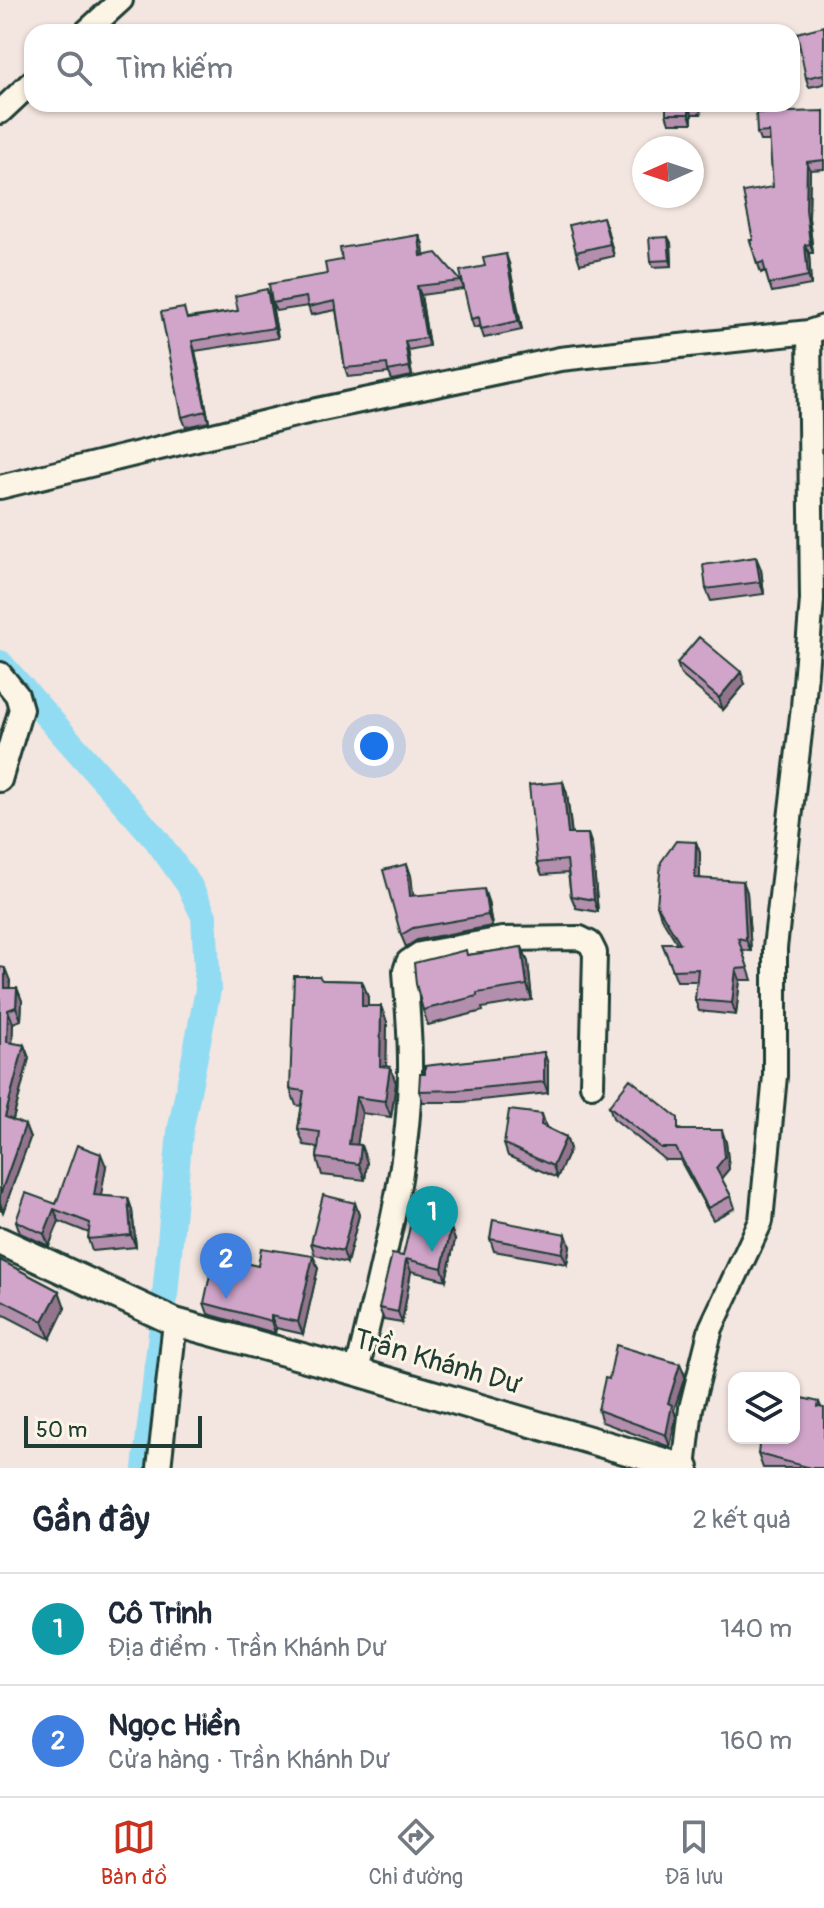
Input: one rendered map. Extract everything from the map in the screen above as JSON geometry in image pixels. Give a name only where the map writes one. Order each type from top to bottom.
[{"type":"street","points":[[95,24],[121,0]]},
{"type":"street","points":[[0,112],[24,90]]},
{"type":"street","points":[[0,487],[303,413],[560,359],[816,329],[812,600],[775,948],[775,1076],[761,1221],[711,1328],[691,1408],[684,1468]]},
{"type":"street","points":[[0,674],[17,695],[21,709],[0,780]]},
{"type":"street","points":[[357,1372],[403,1162],[411,1052],[405,971],[408,962],[420,954],[502,939],[580,938],[590,943],[595,953],[592,1085]]},
{"type":"street","name":"Trần Khánh Dư","points":[[0,1241],[173,1321],[684,1468]]},
{"type":"street","points":[[159,1468],[173,1321]]},
{"type":"building","points":[[824,26],[824,74],[806,78],[800,32]]},
{"type":"building","points":[[824,111],[824,160],[807,162],[806,209],[810,244],[805,245],[808,276],[769,284],[763,262],[757,264],[750,240],[753,240],[743,192],[773,187],[769,132],[757,133],[756,113]]},
{"type":"building","points":[[666,112],[689,112],[689,114]]},
{"type":"building","points":[[603,217],[610,244],[576,252],[569,225]]},
{"type":"building","points":[[419,235],[421,256],[437,253],[461,281],[417,286],[426,338],[405,341],[409,367],[388,371],[387,364],[345,368],[335,301],[308,307],[306,297],[272,303],[269,284],[327,274],[325,263],[342,260],[340,248]]},
{"type":"building","points":[[668,237],[670,260],[651,261],[649,238]]},
{"type":"building","points":[[506,254],[518,321],[481,329],[479,317],[471,319],[460,271],[485,266],[483,258]]},
{"type":"building","points":[[267,289],[274,328],[192,341],[206,411],[182,417],[161,312],[184,308],[187,319],[238,311],[235,296]]},
{"type":"building","points":[[756,557],[760,582],[706,589],[703,565]]},
{"type":"building","points":[[699,637],[741,672],[719,698],[677,663]]},
{"type":"building","points":[[563,782],[568,834],[588,834],[594,900],[571,896],[567,860],[537,863],[529,785]]},
{"type":"building","points":[[676,841],[696,842],[695,878],[743,881],[746,940],[738,938],[748,968],[736,969],[732,1003],[695,1000],[698,969],[673,970],[662,943],[680,943],[657,905],[661,862]]},
{"type":"building","points":[[407,864],[410,896],[484,889],[488,915],[413,928],[401,935],[383,870]]},
{"type":"building","points":[[522,947],[527,985],[477,993],[477,996],[423,1010],[414,963],[466,950],[467,955]]},
{"type":"building","points":[[0,967],[5,968],[5,988],[17,988],[16,1007],[8,1010],[7,1042],[24,1045],[5,1117],[25,1125],[0,1195]]},
{"type":"building","points":[[294,976],[362,981],[362,1006],[381,1006],[380,1066],[390,1067],[385,1101],[356,1097],[349,1144],[361,1145],[359,1164],[317,1158],[320,1132],[298,1129],[304,1091],[290,1089]]},
{"type":"building","points":[[544,1052],[544,1082],[419,1091],[420,1074],[425,1074],[425,1066]]},
{"type":"building","points":[[630,1079],[678,1118],[678,1130],[722,1130],[725,1157],[716,1168],[731,1196],[708,1208],[676,1148],[661,1148],[609,1106]]},
{"type":"building","points":[[509,1110],[542,1114],[541,1125],[566,1137],[553,1166],[504,1144]]},
{"type":"building","points":[[77,1145],[101,1154],[94,1195],[128,1198],[131,1235],[88,1239],[90,1223],[54,1209],[44,1234],[16,1221],[26,1193],[56,1204]]},
{"type":"building","points":[[323,1195],[355,1203],[343,1251],[311,1243]]},
{"type":"building","points":[[412,1218],[451,1228],[442,1268],[406,1259],[398,1312],[379,1308],[392,1254],[403,1256]]},
{"type":"building","points":[[493,1220],[566,1234],[562,1253],[490,1239]]},
{"type":"building","points":[[261,1248],[313,1256],[298,1322],[271,1316],[271,1321],[204,1303],[214,1256],[258,1266]]},
{"type":"building","points":[[0,1260],[59,1291],[43,1321],[0,1299]]},
{"type":"building","points":[[616,1345],[680,1364],[668,1403],[672,1405],[666,1435],[598,1410]]},
{"type":"building","points":[[800,1397],[819,1402],[818,1407],[824,1408],[824,1468],[811,1468],[758,1454],[759,1444],[800,1444]]},
{"type":"waterway","points":[[0,663],[156,839],[189,885],[204,916],[208,990],[180,1132],[145,1468]]},
{"type":"place","name":"Cô Trinh","points":[[432,1252]]},
{"type":"place","name":"Ngọc Hiền","points":[[226,1299]]}]
